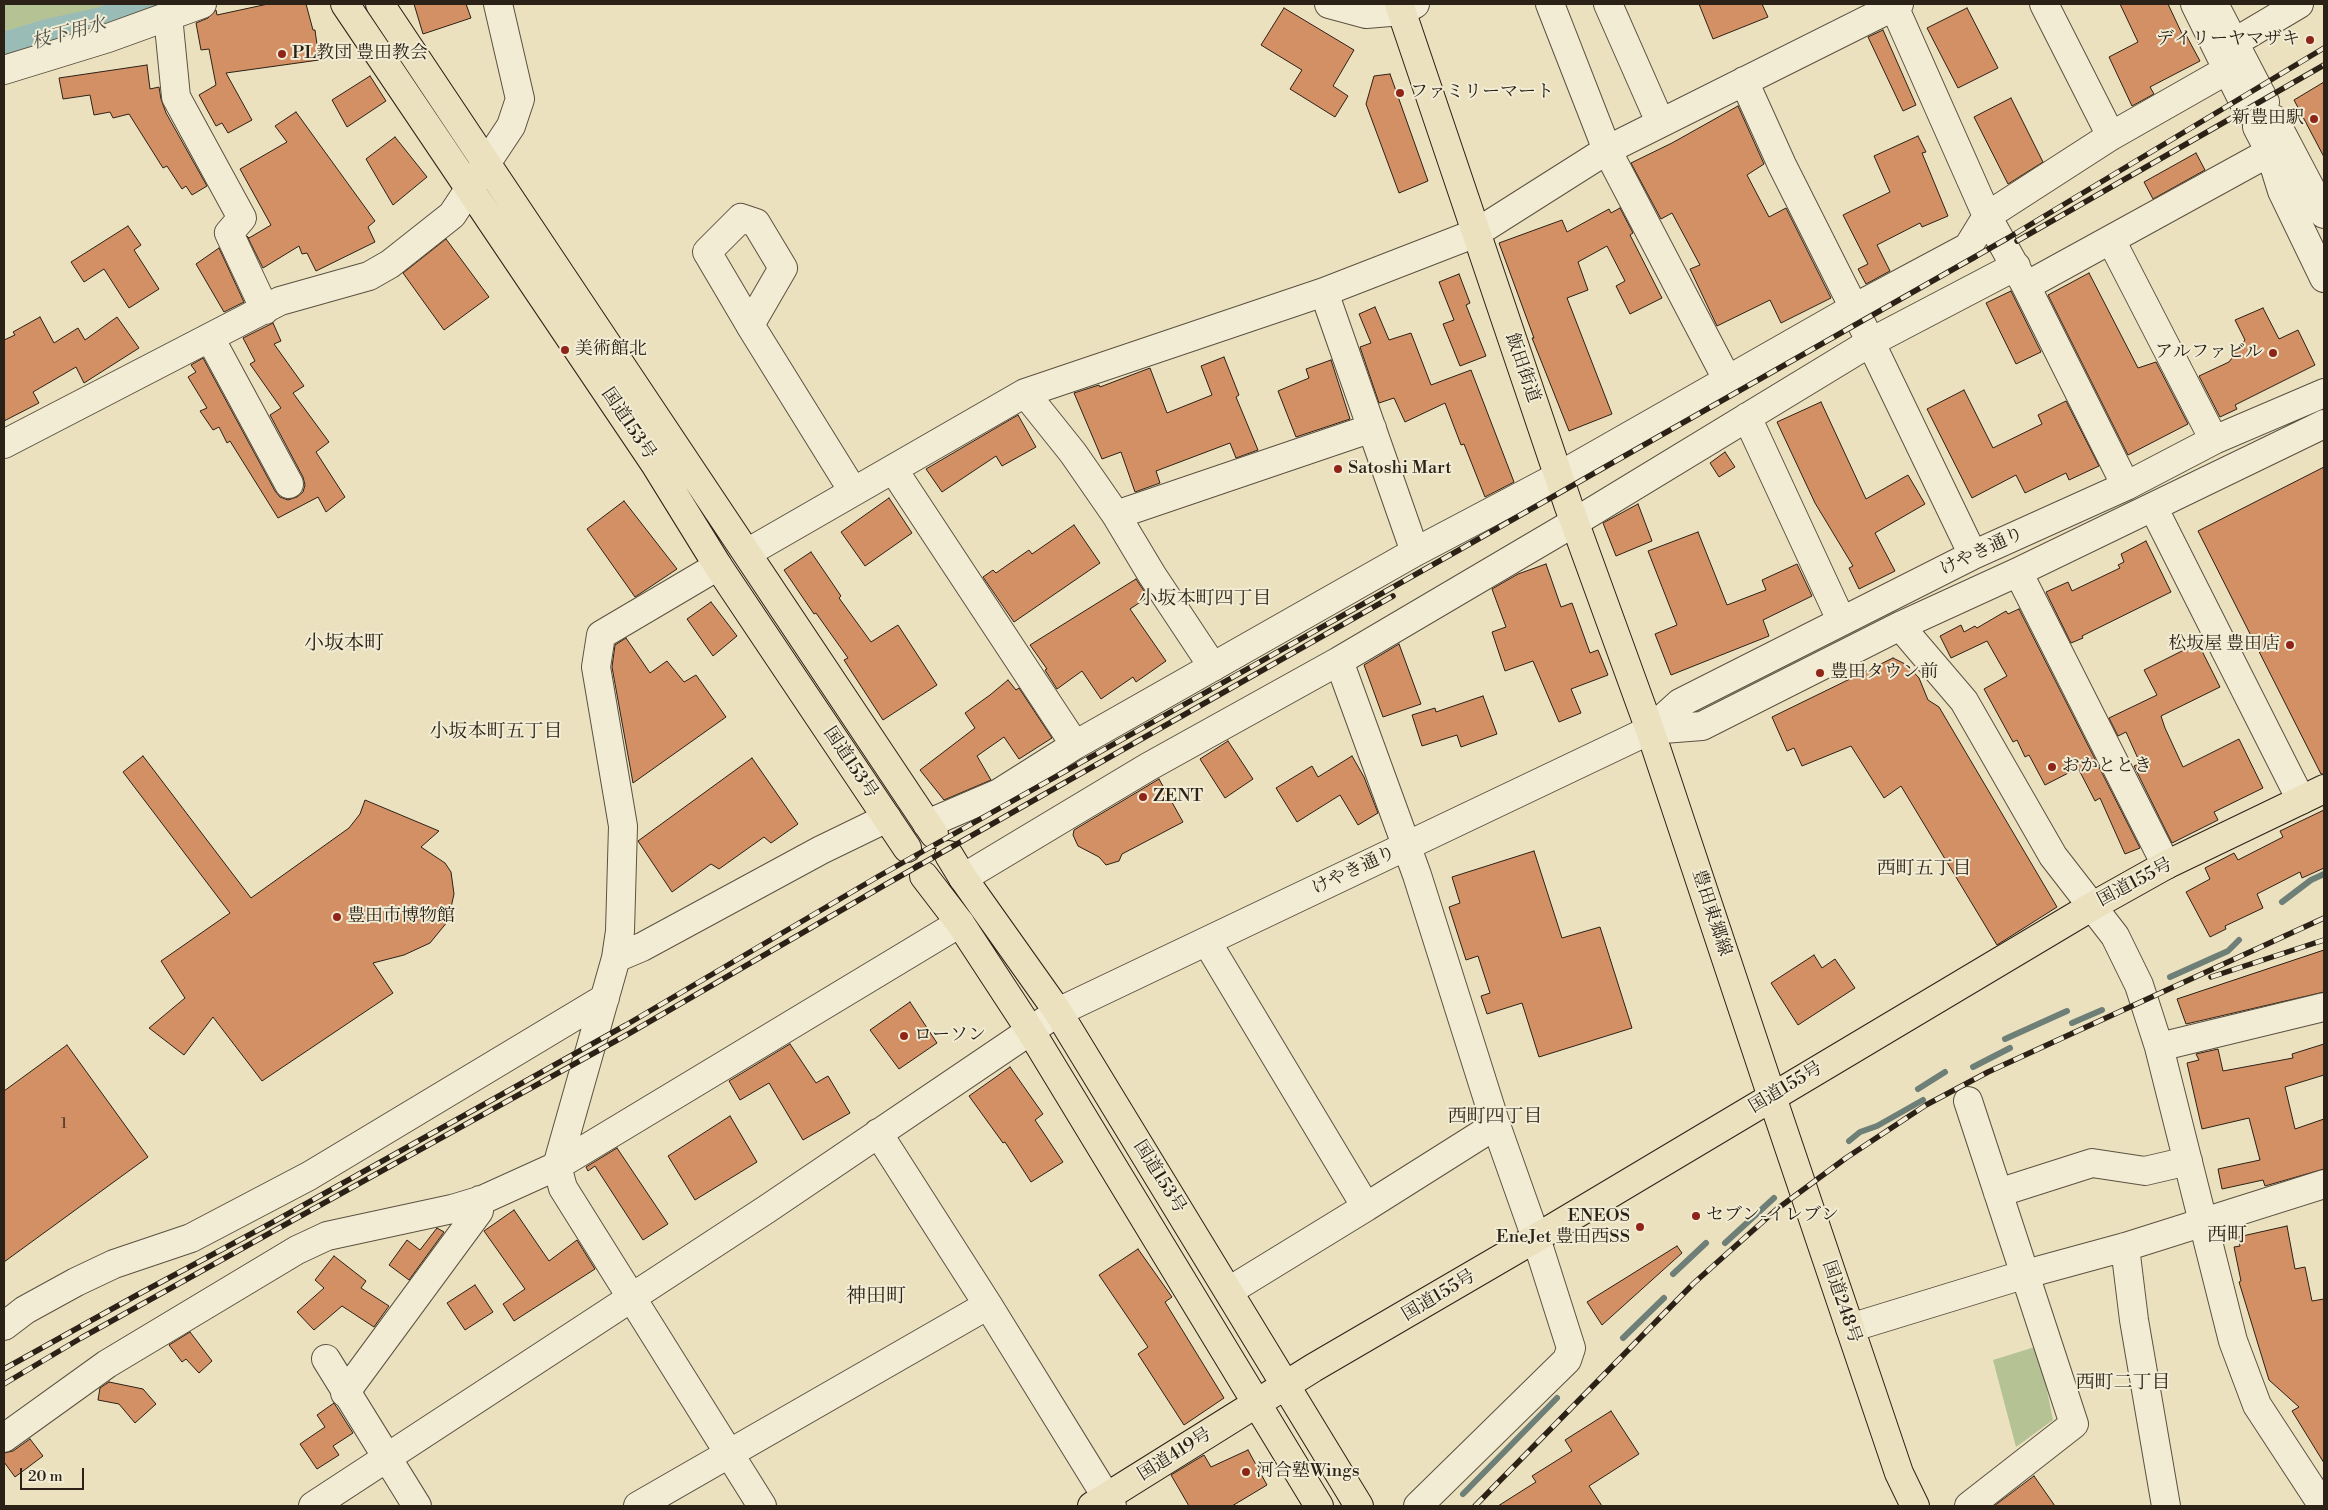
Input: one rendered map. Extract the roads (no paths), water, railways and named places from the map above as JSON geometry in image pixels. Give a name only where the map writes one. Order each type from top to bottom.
[{"type":"main road","name":"国道153号","points":[[344,4],[655,464],[718,566],[908,848]]},
{"type":"main road","name":"国道153号","points":[[380,4],[963,878],[1058,1012],[1288,1386],[1359,1506]]},
{"type":"main road","name":"飯田街道","points":[[1405,6],[1476,232],[1575,522],[1650,730]]},
{"type":"main road","name":"豊田東郷線","points":[[1650,730],[1772,1097]]},
{"type":"main road","name":"国道155号","points":[[1258,1404],[1313,1368],[1536,1238],[2091,907],[2166,866],[2312,795]]},
{"type":"main road","name":"国道153号","points":[[924,876],[960,923],[1030,1030],[1319,1506]]},
{"type":"main road","name":"国道248号","points":[[1772,1097],[1898,1473],[1915,1506]]},
{"type":"main road","name":"国道419号","points":[[1104,1503],[1258,1404]]},
{"type":"street","points":[[4,70],[108,38],[202,4]]},
{"type":"street","points":[[4,444],[266,310],[280,301],[323,291],[376,272],[390,264],[452,215],[470,191],[486,162],[511,126],[520,99],[498,4]]},
{"type":"street","points":[[1329,4],[1366,14],[1405,6]]},
{"type":"street","points":[[1550,4],[1608,150],[1728,381]]},
{"type":"street","points":[[1608,4],[1660,122]]},
{"type":"street","points":[[2044,4],[2111,136]]},
{"type":"street","points":[[2195,4],[2227,70],[2261,115],[2317,181],[2324,214]]},
{"type":"street","points":[[2214,4],[2235,42],[2261,115],[2282,191],[2324,278]]},
{"type":"street","points":[[2235,42],[2299,4]]},
{"type":"street","points":[[747,553],[1026,393],[1324,292],[1476,232],[1608,150],[1660,122],[1895,5],[1987,216],[2021,276],[2126,486]]},
{"type":"street","points":[[168,16],[176,97],[242,218],[229,233],[266,310]]},
{"type":"street","points":[[936,837],[999,793],[1075,745],[1415,552],[1559,476],[1854,308],[1968,247],[1987,216],[2111,136],[2227,70]]},
{"type":"street","points":[[1744,81],[1782,165],[1871,342],[1973,555]]},
{"type":"street","points":[[963,878],[1148,767],[1339,661],[1575,522],[1871,342],[2021,276],[2111,240],[2270,152]]},
{"type":"street","points":[[2111,240],[2214,440]]},
{"type":"street","points":[[1324,292],[1415,552]]},
{"type":"street","points":[[750,325],[853,491]]},
{"type":"street","points":[[210,338],[289,484]]},
{"type":"street","points":[[1026,393],[1073,453],[1116,515],[1152,575],[1213,667]]},
{"type":"street","name":"けやき通り","points":[[313,1506],[767,1209],[1058,1012],[1650,730],[1680,703],[1973,555],[2126,486],[2214,440],[2324,393]]},
{"type":"street","points":[[1747,418],[1841,620]]},
{"type":"street","name":"けやき通り","points":[[1650,730],[1702,726],[1900,626],[2018,572],[2324,424]]},
{"type":"street","points":[[1116,515],[1372,428]]},
{"type":"street","points":[[893,469],[1075,745]]},
{"type":"street","points":[[2153,506],[2312,795]]},
{"type":"street","points":[[718,566],[601,635],[596,667],[622,826],[620,932],[616,958],[557,1166],[563,1188],[633,1297],[762,1506]]},
{"type":"street","points":[[2018,572],[2166,866]]},
{"type":"street","points":[[1900,626],[1964,701],[2053,856],[2115,936],[2140,986],[2159,1047],[2233,1340],[2257,1405],[2323,1506]]},
{"type":"street","points":[[1339,661],[1405,847],[1417,875],[1496,1125],[1536,1238],[1571,1348],[1567,1360],[1418,1506]]},
{"type":"street","points":[[616,958],[642,947],[821,850],[887,818]]},
{"type":"street","points":[[4,1438],[107,1364],[297,1250],[327,1236],[452,1209],[480,1200],[557,1166],[960,923]]},
{"type":"street","points":[[1207,942],[1366,1207]]},
{"type":"street","points":[[4,1326],[25,1310],[76,1282],[114,1264],[191,1238],[309,1176],[605,998]]},
{"type":"street","points":[[2159,1047],[2324,1007]]},
{"type":"street","points":[[1968,1101],[2074,1424],[1969,1506]]},
{"type":"street","points":[[1229,1291],[1496,1125]]},
{"type":"street","points":[[878,1133],[988,1305],[1104,1503]]},
{"type":"street","points":[[1998,1193],[2092,1163],[2145,1172],[2188,1161]]},
{"type":"street","points":[[1850,1328],[2026,1274],[2125,1247],[2324,1184]]},
{"type":"street","points":[[345,1393],[479,1211],[480,1200]]},
{"type":"street","points":[[2125,1247],[2134,1320],[2166,1506]]},
{"type":"street","points":[[638,1506],[988,1305]]},
{"type":"street","points":[[326,1359],[345,1393],[417,1506]]},
{"type":"waterway","name":"枝下用水","points":[[4,52],[50,38],[105,26],[162,4]]},
{"type":"waterway","points":[[2282,902],[2311,880],[2324,874]]},
{"type":"waterway","points":[[2170,977],[2228,951],[2239,940]]},
{"type":"waterway","points":[[2072,1023],[2102,1010]]},
{"type":"waterway","points":[[2005,1039],[2067,1011]]},
{"type":"waterway","points":[[1973,1067],[2010,1048]]},
{"type":"waterway","points":[[1918,1089],[1945,1072]]},
{"type":"waterway","points":[[1849,1141],[1860,1132],[1877,1126],[1923,1100]]},
{"type":"waterway","points":[[1725,1243],[1774,1198]]},
{"type":"waterway","points":[[1673,1274],[1706,1243]]},
{"type":"waterway","points":[[1623,1338],[1664,1298]]},
{"type":"waterway","points":[[1463,1494],[1557,1398]]},
{"type":"railway","points":[[4,1369],[275,1221],[626,1025],[879,876],[1459,550],[2008,238],[2324,48]]},
{"type":"railway","points":[[2017,241],[2324,65]]},
{"type":"railway","points":[[4,1384],[81,1338],[630,1033],[883,886],[1393,596]]},
{"type":"railway","points":[[1475,1506],[1694,1283],[1777,1209],[1846,1158],[1926,1105],[1988,1072],[2324,918]]},
{"type":"railway","points":[[2211,977],[2324,940]]},
{"type":"place","name":"デイリーヤマザキ","points":[[2310,40]]},
{"type":"place","name":"PL教団 豊田教会","points":[[282,54]]},
{"type":"place","name":"ファミリーマート","points":[[1400,93]]},
{"type":"place","name":"新豊田駅","points":[[2314,119]]},
{"type":"place","name":"美術館北","points":[[565,350]]},
{"type":"place","name":"アルファビル","points":[[2273,353]]},
{"type":"place","name":"Satoshi Mart","points":[[1338,469]]},
{"type":"place","name":"松坂屋 豊田店","points":[[2290,645]]},
{"type":"place","name":"豊田タウン前","points":[[1820,673]]},
{"type":"place","name":"おかととき","points":[[2052,767]]},
{"type":"place","name":"ZENT","points":[[1143,797]]},
{"type":"place","name":"豊田市博物館","points":[[337,917]]},
{"type":"place","name":"ローソン","points":[[904,1036]]},
{"type":"place","name":"セブン-イレブン","points":[[1696,1216]]},
{"type":"place","name":"ENEOS EneJet 豊田西SS","points":[[1640,1227]]},
{"type":"place","name":"河合塾Wings","points":[[1246,1472]]},
{"type":"district","name":"小坂本町四丁目","points":[[1205,599]]},
{"type":"district","name":"小坂本町","points":[[344,644]]},
{"type":"district","name":"小坂本町五丁目","points":[[496,732]]},
{"type":"district","name":"西町五丁目","points":[[1924,869]]},
{"type":"district","name":"西町四丁目","points":[[1495,1117]]},
{"type":"district","name":"西町","points":[[2227,1236]]},
{"type":"district","name":"神田町","points":[[876,1297]]},
{"type":"district","name":"西町二丁目","points":[[2123,1383]]}]
